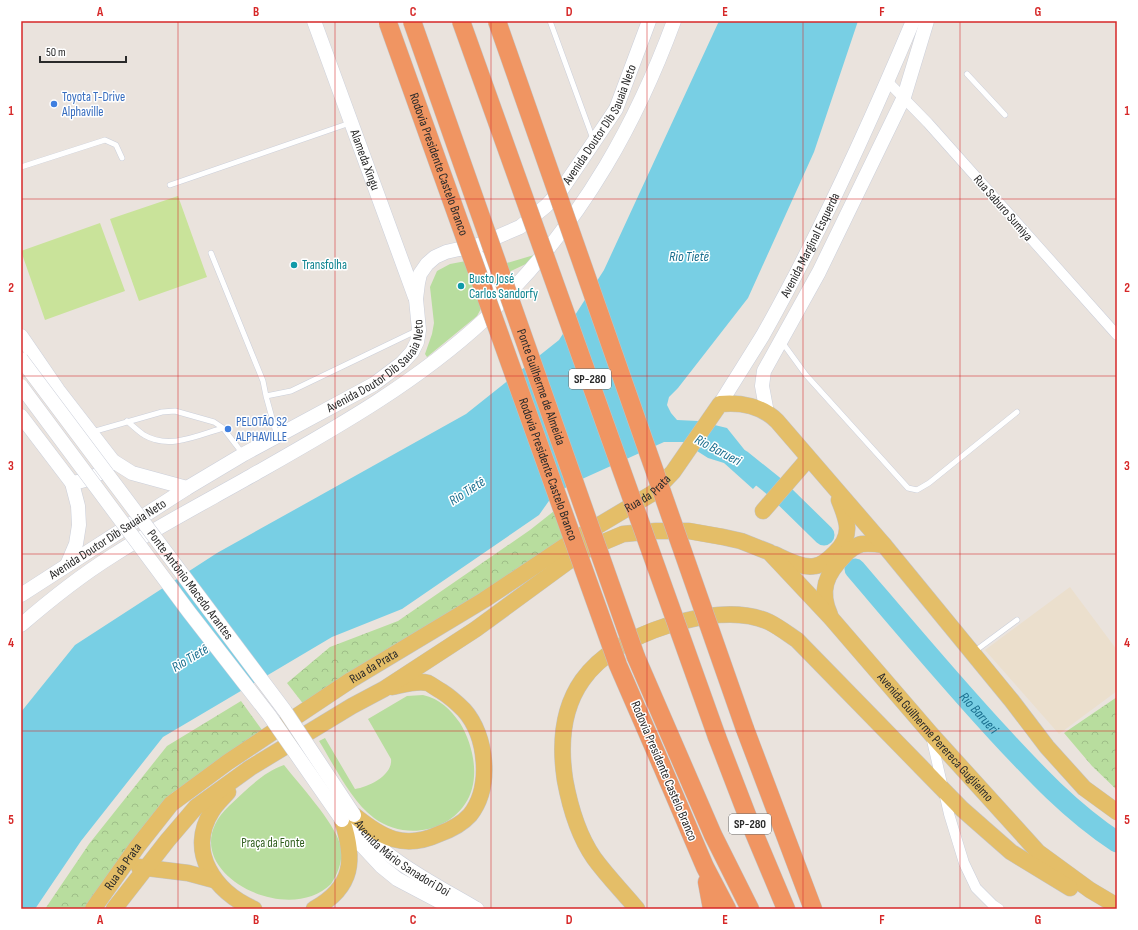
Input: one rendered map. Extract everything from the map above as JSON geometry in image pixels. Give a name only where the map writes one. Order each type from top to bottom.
[{"type":"highway","name":"Ponte Guilherme de Almeida","points":[[412,21],[636,657],[676,750]]},
{"type":"highway","name":"SP-280","points":[[461,21],[717,737],[752,828],[786,909]]},
{"type":"highway","points":[[496,21],[745,730],[813,909]]},
{"type":"highway","name":"Rodovia Presidente Castelo Branco","points":[[388,22],[618,665],[705,867],[727,909]]},
{"type":"highway","name":"Rodovia Presidente Castelo Branco","points":[[676,750],[713,835],[750,909]]},
{"type":"highway","points":[[705,867],[712,909]]},
{"type":"main road","name":"Alameda Xingu","points":[[314,21],[416,299]]},
{"type":"main road","name":"Avenida Doutor Dib Sauaia Neto","points":[[21,595],[186,488],[244,454],[391,373],[412,352],[419,330],[416,299],[419,278],[427,264],[435,256],[459,248],[469,249],[520,227],[533,218],[562,189],[616,109],[649,21]]},
{"type":"main road","name":"Avenida Doutor Dib Sauaia Neto","points":[[21,625],[76,580],[114,554],[253,475],[375,402],[432,362],[473,330],[527,275],[568,224],[599,179],[628,127],[661,55],[674,21]]},
{"type":"main road","name":"Avenida Marginal Esquerda","points":[[683,457],[718,407],[763,335],[801,265],[888,82],[913,21]]},
{"type":"main road","name":"Avenida Marginal Esquerda","points":[[767,413],[762,386],[764,371],[819,272],[904,97],[927,21]]},
{"type":"main road","points":[[469,249],[483,260],[488,268],[494,287],[497,306]]},
{"type":"main road","points":[[21,336],[58,390],[90,433],[113,460],[132,473],[186,488]]},
{"type":"main road","name":"Ponte Antônio Macedo Arantes","points":[[21,359],[285,711],[348,817]]},
{"type":"main road","name":"Ponte Antônio Macedo Arantes","points":[[21,386],[189,612],[348,817]]},
{"type":"main road","points":[[718,407],[735,402],[767,413],[884,545],[1046,746],[1080,783],[1117,812]]},
{"type":"main road","points":[[21,416],[72,483],[78,506],[78,525],[76,544],[67,565]]},
{"type":"main road","name":"Rua da Prata","points":[[93,909],[171,804],[201,780],[351,680],[484,600],[574,540],[652,493],[673,472],[683,457]]},
{"type":"main road","points":[[763,511],[808,459]]},
{"type":"main road","points":[[72,483],[86,481],[97,476],[106,469],[113,460]]},
{"type":"main road","name":"Avenida Guilherme Perereca Guglielmo","points":[[710,534],[741,541],[794,562],[814,567],[827,561],[846,540],[847,528],[845,515],[832,486]]},
{"type":"main road","name":"Rua da Prata","points":[[114,909],[196,807],[250,768],[352,706],[384,689],[476,629],[577,555],[623,534],[656,531],[689,531],[710,534]]},
{"type":"main road","points":[[831,618],[824,604],[824,587],[829,573],[848,552],[861,544],[873,543],[884,545]]},
{"type":"main road","name":"Avenida Guilherme Perereca Guglielmo","points":[[769,552],[831,618],[931,734],[1038,852],[1075,880],[1117,906]]},
{"type":"main road","points":[[637,909],[594,858],[580,833],[569,806],[563,764],[562,733],[567,710],[576,687],[608,653],[637,637],[687,620],[719,614],[742,614],[769,622],[797,640],[962,809],[1011,852],[1109,909]]},
{"type":"main road","points":[[348,817],[393,840],[412,842],[428,839],[460,823],[470,815],[478,802],[483,783],[484,764],[478,734],[465,710],[448,696],[428,683],[409,683],[384,689]]},
{"type":"main road","points":[[250,768],[212,810],[202,833],[203,859],[214,880],[225,891],[254,909]]},
{"type":"main road","points":[[314,909],[329,901],[338,890],[348,872],[350,859],[348,817]]},
{"type":"main road","name":"Avenida Mário Sanadori Doi","points":[[348,817],[388,854],[477,909]]},
{"type":"main road","points":[[124,866],[188,873],[214,880]]},
{"type":"street","name":"Rua Saburo Sumiya","points":[[888,82],[904,97],[1117,335]]},
{"type":"street","points":[[931,734],[943,790],[964,863],[976,888],[993,905],[1000,909]]},
{"type":"lane","points":[[550,21],[594,142]]},
{"type":"lane","points":[[967,74],[1005,115]]},
{"type":"lane","points":[[170,185],[352,122]]},
{"type":"lane","points":[[21,167],[105,140],[116,145],[122,158]]},
{"type":"lane","points":[[211,253],[263,381],[277,436]]},
{"type":"lane","points":[[266,396],[291,391],[406,334],[419,330]]},
{"type":"lane","points":[[781,341],[806,376],[908,488],[917,490],[929,483],[1017,412]]},
{"type":"lane","points":[[90,433],[127,421],[162,412],[175,411],[214,422],[223,428],[244,454]]},
{"type":"lane","points":[[127,421],[146,436],[178,442],[223,428]]},
{"type":"lane","points":[[972,653],[1017,620]]},
{"type":"shaded area","points":[[1070,587],[1117,650],[1117,691],[1059,734],[985,650]]},
{"type":"green space","points":[[178,196],[207,277],[139,301],[110,219]]},
{"type":"green space","points":[[100,223],[125,291],[45,320],[21,251]]},
{"type":"green space","points":[[534,255],[530,262],[511,271],[487,288],[483,305],[477,316],[427,357],[425,354],[434,323],[430,287],[437,271],[450,264],[466,261],[483,270]]},
{"type":"green space","points":[[568,500],[579,531],[308,710],[287,683],[330,647],[398,621],[530,530]]},
{"type":"green space","points":[[423,695],[435,699],[444,705],[460,723],[465,732],[474,764],[473,785],[465,804],[446,822],[435,827],[410,831],[385,825],[366,811],[350,792],[319,741],[325,738],[355,789],[367,786],[384,775],[391,765],[391,759],[368,719],[407,696]]},
{"type":"green space","points":[[1117,697],[1117,790],[1092,766],[1064,733]]},
{"type":"green space","points":[[241,701],[262,730],[172,793],[85,909],[45,909],[89,844],[167,746]]},
{"type":"green space","name":"Praça da Fonte","points":[[284,765],[324,814],[336,835],[341,849],[341,859],[336,875],[331,884],[311,896],[287,900],[262,895],[239,885],[221,869],[212,850],[213,828],[229,806],[262,777]]},
{"type":"water","name":"Rio Tietê","points":[[719,21],[858,21],[814,152],[748,298],[678,388],[669,397],[667,405],[677,420],[698,421],[727,428],[751,458],[769,471],[753,489],[724,463],[708,458],[683,442],[664,442],[571,484],[551,498],[539,515],[402,609],[332,637],[163,737],[81,841],[35,909],[21,909],[21,712],[75,645],[217,553],[466,414],[559,340],[604,270]]},
{"type":"waterway","name":"Rio Barueri","points":[[741,460],[776,488],[824,535]]},
{"type":"waterway","name":"Rio Barueri","points":[[855,569],[961,692],[1025,762],[1069,805],[1117,842]]},
{"type":"place","name":"Toyota T-Drive Alphaville","points":[[54,104]]},
{"type":"place","name":"Transfolha","points":[[294,265]]},
{"type":"place","name":"Busto José Carlos Sandorfy","points":[[461,286]]},
{"type":"place","name":"PELOTÃO S2 ALPHAVILLE","points":[[228,429]]}]
